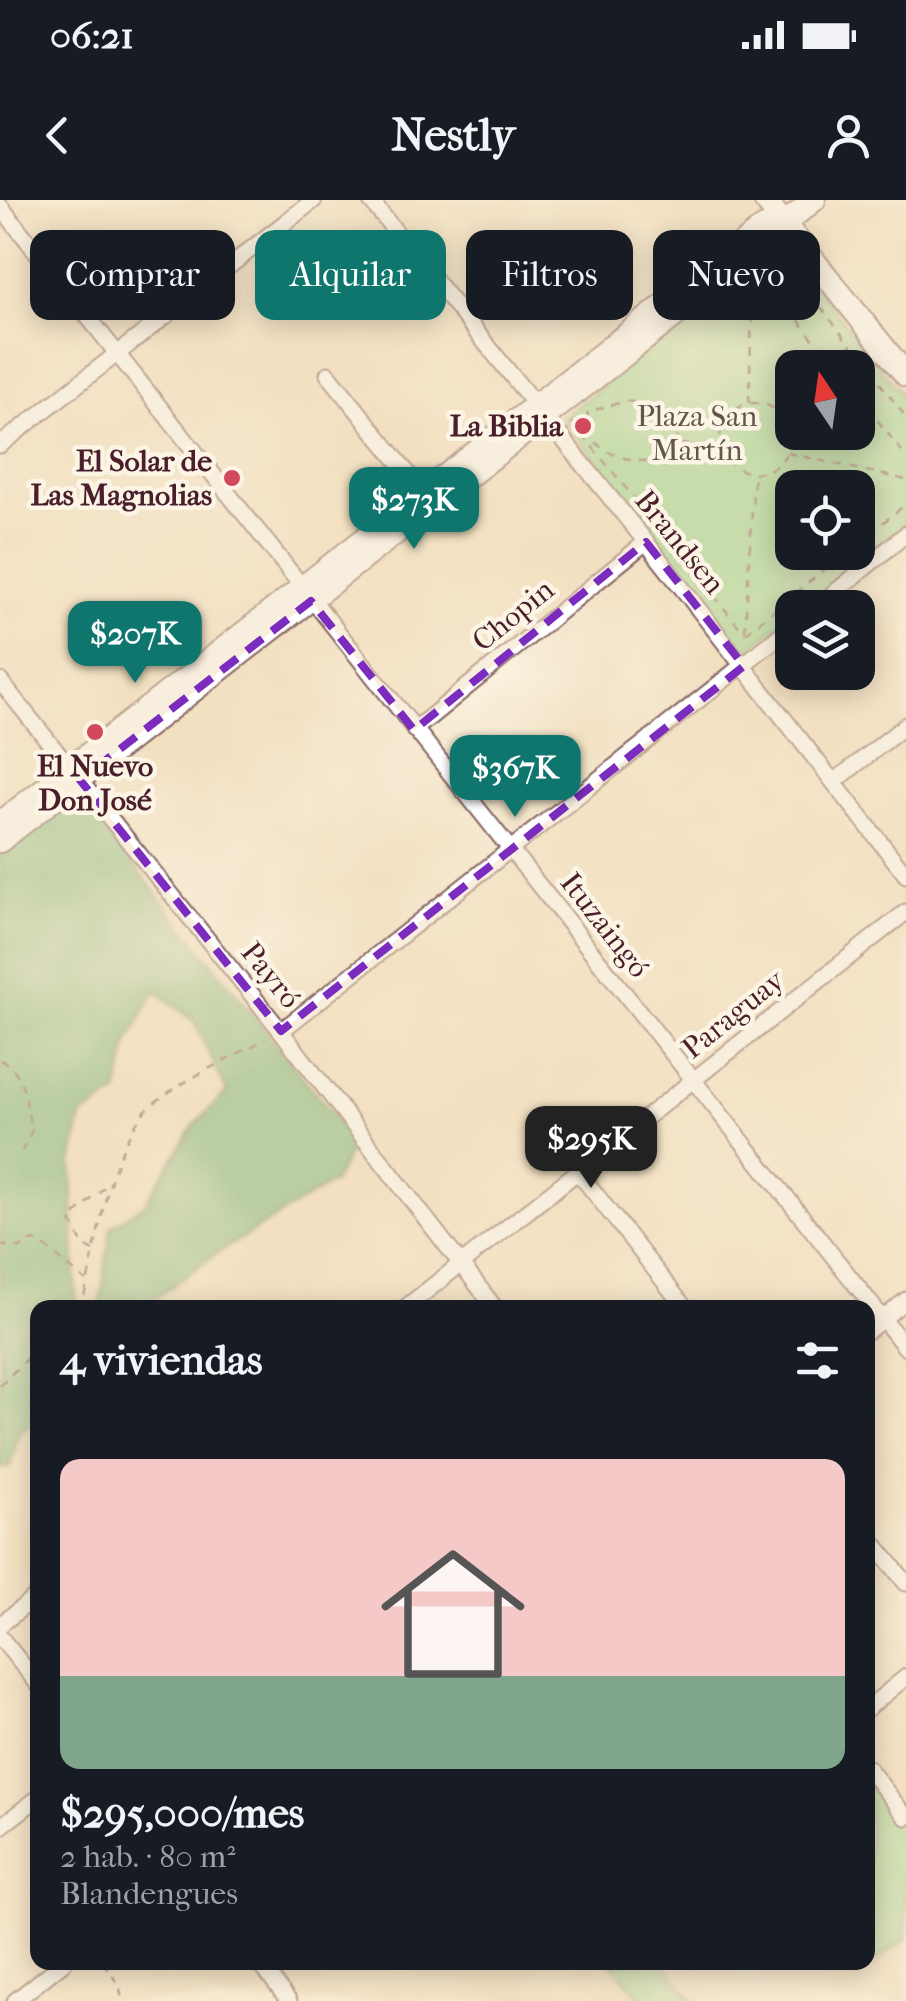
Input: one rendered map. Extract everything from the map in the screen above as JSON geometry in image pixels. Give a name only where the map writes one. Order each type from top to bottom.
[{"type":"main road","points":[[765,200],[906,375]]},
{"type":"main road","points":[[784,224],[814,200]]},
{"type":"street","points":[[0,444],[314,200]]},
{"type":"street","name":"Brandsen","points":[[370,200],[646,542],[906,875]]},
{"type":"street","name":"Ituzaingó","points":[[0,206],[867,1300]]},
{"type":"street","points":[[0,842],[75,774],[540,412],[764,226],[784,224]]},
{"type":"street","points":[[328,374],[423,492]]},
{"type":"street","points":[[306,594],[423,492],[540,412]]},
{"type":"street","points":[[838,590],[906,534]]},
{"type":"street","name":"Chopin","points":[[414,730],[646,542]]},
{"type":"street","points":[[281,1031],[775,640]]},
{"type":"street","name":"Payró","points":[[0,681],[281,1031],[489,1300]]},
{"type":"street","points":[[834,782],[906,725]]},
{"type":"street","points":[[0,822],[75,774]]},
{"type":"street","name":"Paraguay","points":[[416,1300],[906,912]]},
{"type":"street","points":[[579,1172],[678,1300]]},
{"type":"street","points":[[875,1326],[906,1300]]},
{"type":"street","name":"Ituzaingó","points":[[875,1310],[906,1348]]},
{"type":"street","points":[[875,1545],[906,1583]]},
{"type":"street","points":[[0,1625],[30,1601]]},
{"type":"street","points":[[0,1637],[30,1674]]},
{"type":"street","points":[[875,1702],[906,1677]]},
{"type":"street","points":[[875,1777],[906,1817]]},
{"type":"street","points":[[0,1827],[30,1804]]},
{"type":"street","points":[[16,2001],[54,1970]]},
{"type":"street","points":[[265,1970],[290,2001]]},
{"type":"path","points":[[820,307],[906,417]]},
{"type":"path","points":[[749,403],[751,320]]},
{"type":"path","points":[[798,320],[822,350]]},
{"type":"path","points":[[637,402],[669,426],[677,435],[678,444],[665,460],[646,464],[618,458],[590,433],[586,420],[588,412],[606,404],[637,402]]},
{"type":"path","points":[[749,403],[772,407],[781,414],[790,436],[786,452],[776,466],[754,473],[732,465],[720,446],[722,423],[729,414],[749,403]]},
{"type":"path","points":[[875,417],[906,457]]},
{"type":"path","points":[[586,420],[570,419],[745,634]]},
{"type":"path","points":[[669,426],[722,423]]},
{"type":"path","points":[[678,444],[720,446]]},
{"type":"path","points":[[786,452],[906,480]]},
{"type":"path","points":[[745,634],[754,473]]},
{"type":"path","points":[[875,529],[906,504]]},
{"type":"path","points":[[745,634],[824,570]]},
{"type":"path","points":[[83,1300],[112,1180],[142,1114],[166,1094],[281,1031]]},
{"type":"path","points":[[0,1060],[18,1075],[26,1093],[32,1130],[22,1151]]},
{"type":"path","points":[[95,1252],[83,1245],[70,1219],[112,1180]]},
{"type":"path","points":[[0,1245],[20,1248],[33,1240],[50,1248],[74,1273],[88,1281]]},
{"type":"path","points":[[0,1386],[30,1355]]},
{"type":"path","points":[[108,1970],[120,1987],[122,2001]]},
{"type":"highlighted area","points":[[646,542],[744,666],[281,1031],[80,780],[311,601],[414,730]]},
{"type":"green space","name":"Plaza San Martín","points":[[820,291],[867,350],[775,350],[775,450],[875,450],[875,361],[906,400],[906,524],[875,549],[875,470],[775,470],[775,570],[848,570],[823,590],[775,590],[775,629],[746,652],[562,418],[685,320],[820,320]]},
{"type":"green space","points":[[76,793],[355,1142],[333,1182],[211,1257],[153,1300],[101,1300],[111,1227],[145,1204],[195,1124],[227,1092],[194,1021],[155,990],[128,1043],[118,1093],[82,1116],[72,1163],[76,1300],[30,1300],[30,1425],[19,1433],[10,1467],[0,1467],[0,855]]},
{"type":"green space","points":[[875,1786],[906,1825],[906,1939],[875,1963]]},
{"type":"green space","points":[[618,1970],[669,1970],[694,2001],[643,2001]]},
{"type":"green space","points":[[849,1970],[865,1970],[855,1978]]},
{"type":"place","name":"La Biblia","points":[[583,426]]},
{"type":"place","name":"El Solar de Las Magnolias","points":[[232,478]]},
{"type":"place","name":"El Nuevo Don José","points":[[95,732]]}]
